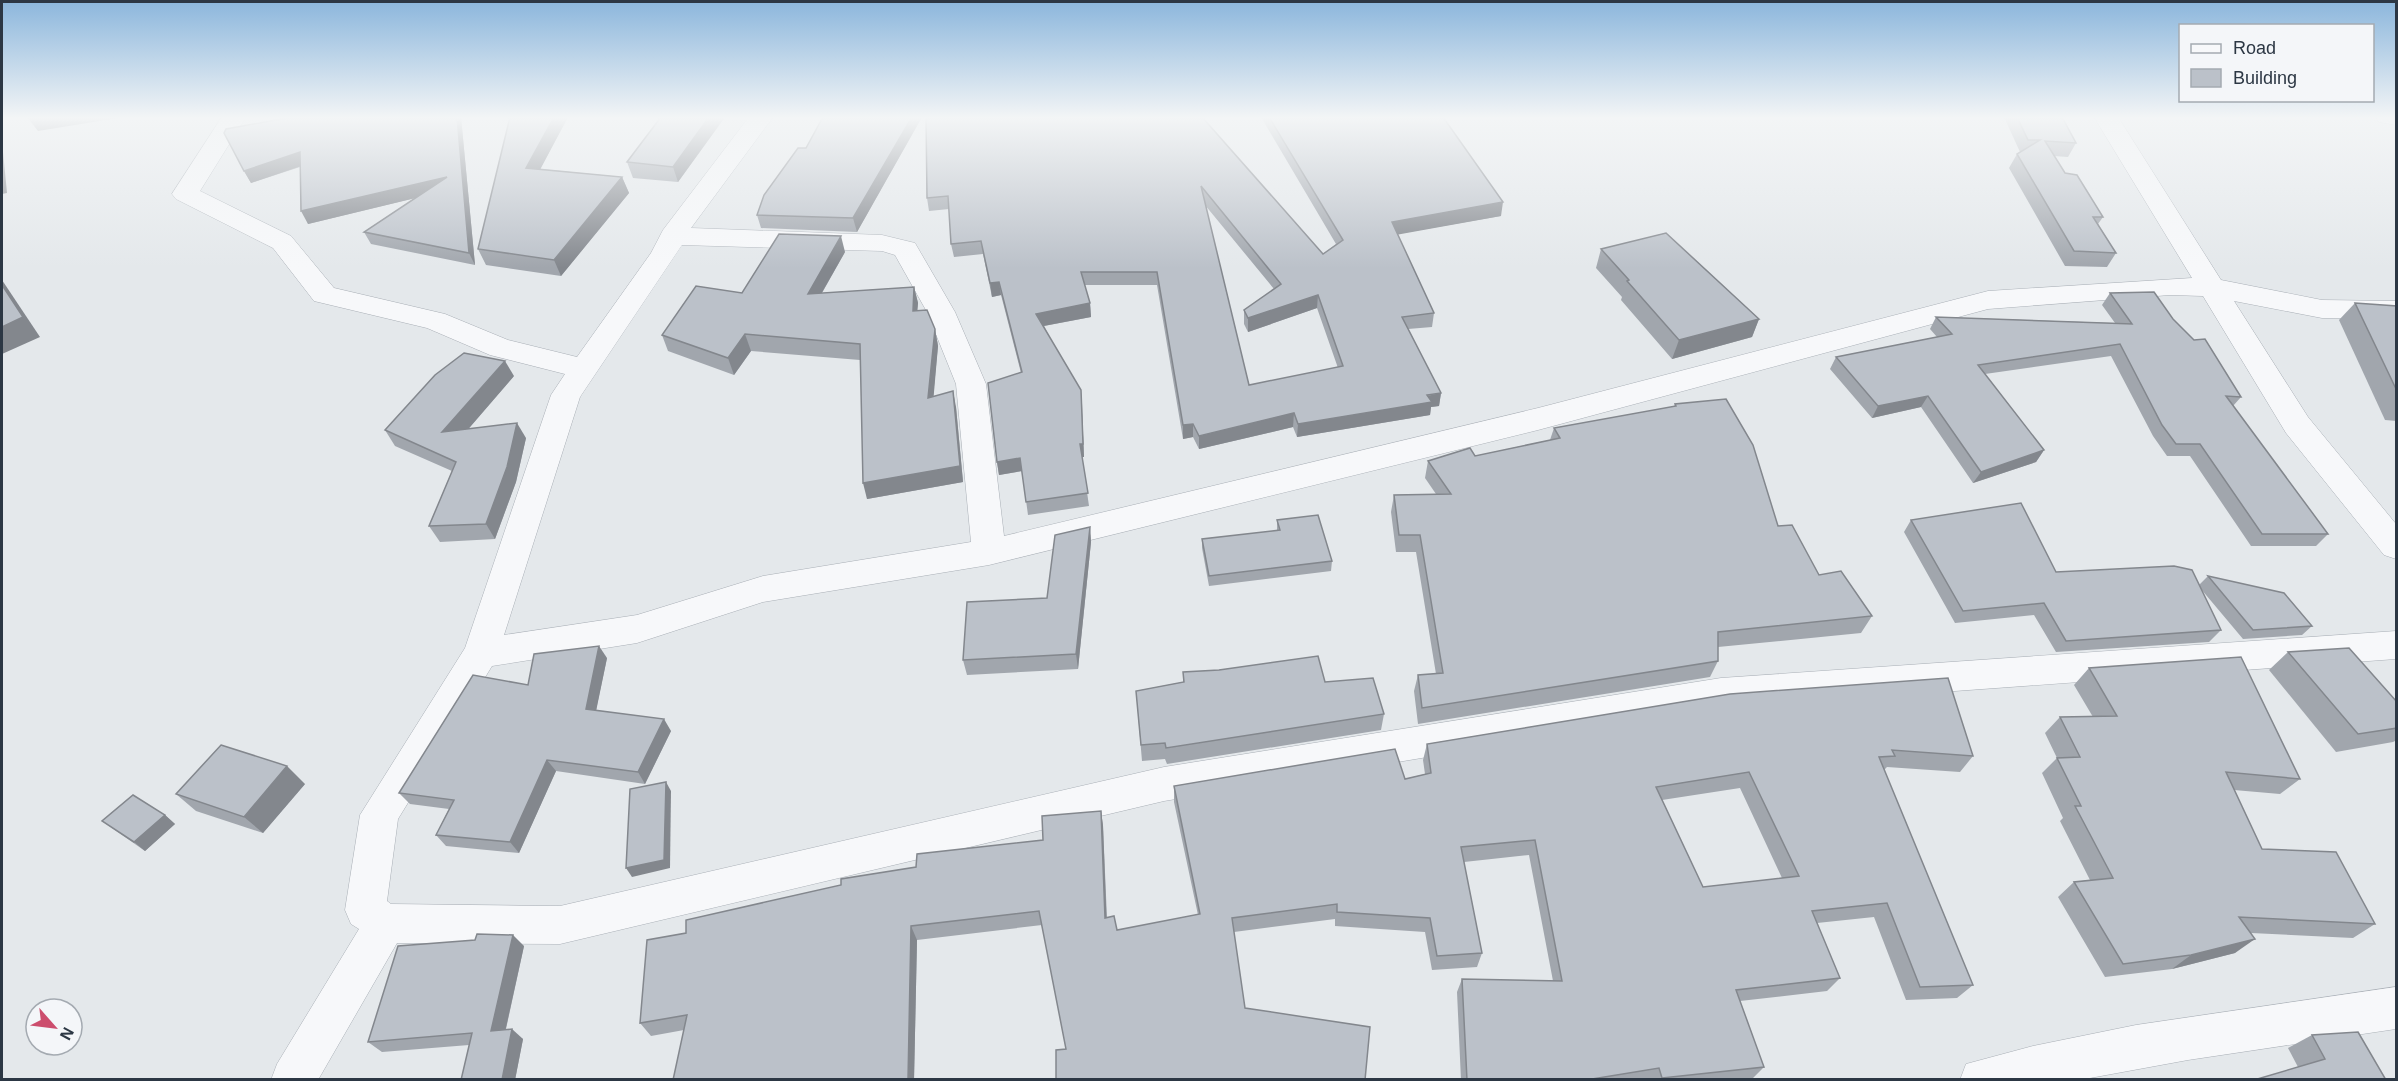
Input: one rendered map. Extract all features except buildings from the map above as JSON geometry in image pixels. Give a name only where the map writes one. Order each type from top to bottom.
[{"type":"street","points":[[202,167],[185,194],[282,242],[324,296],[435,321],[500,348],[584,369]]},
{"type":"street","points":[[723,167],[672,236],[664,254],[566,395],[481,653],[379,815],[365,910],[386,923],[560,925],[1164,784],[1721,693],[2397,645]]},
{"type":"street","points":[[2137,167],[2297,424],[2397,546]]},
{"type":"street","points":[[672,236],[882,243],[905,249],[941,312],[971,384],[989,552]]},
{"type":"street","points":[[481,653],[637,629],[763,589],[989,552],[1538,419],[1988,300],[2170,286],[2211,287],[2322,309],[2397,310]]},
{"type":"street","points":[[293,1080],[386,923]]},
{"type":"street","points":[[1983,1080],[2040,1065],[2397,1008]]}]
